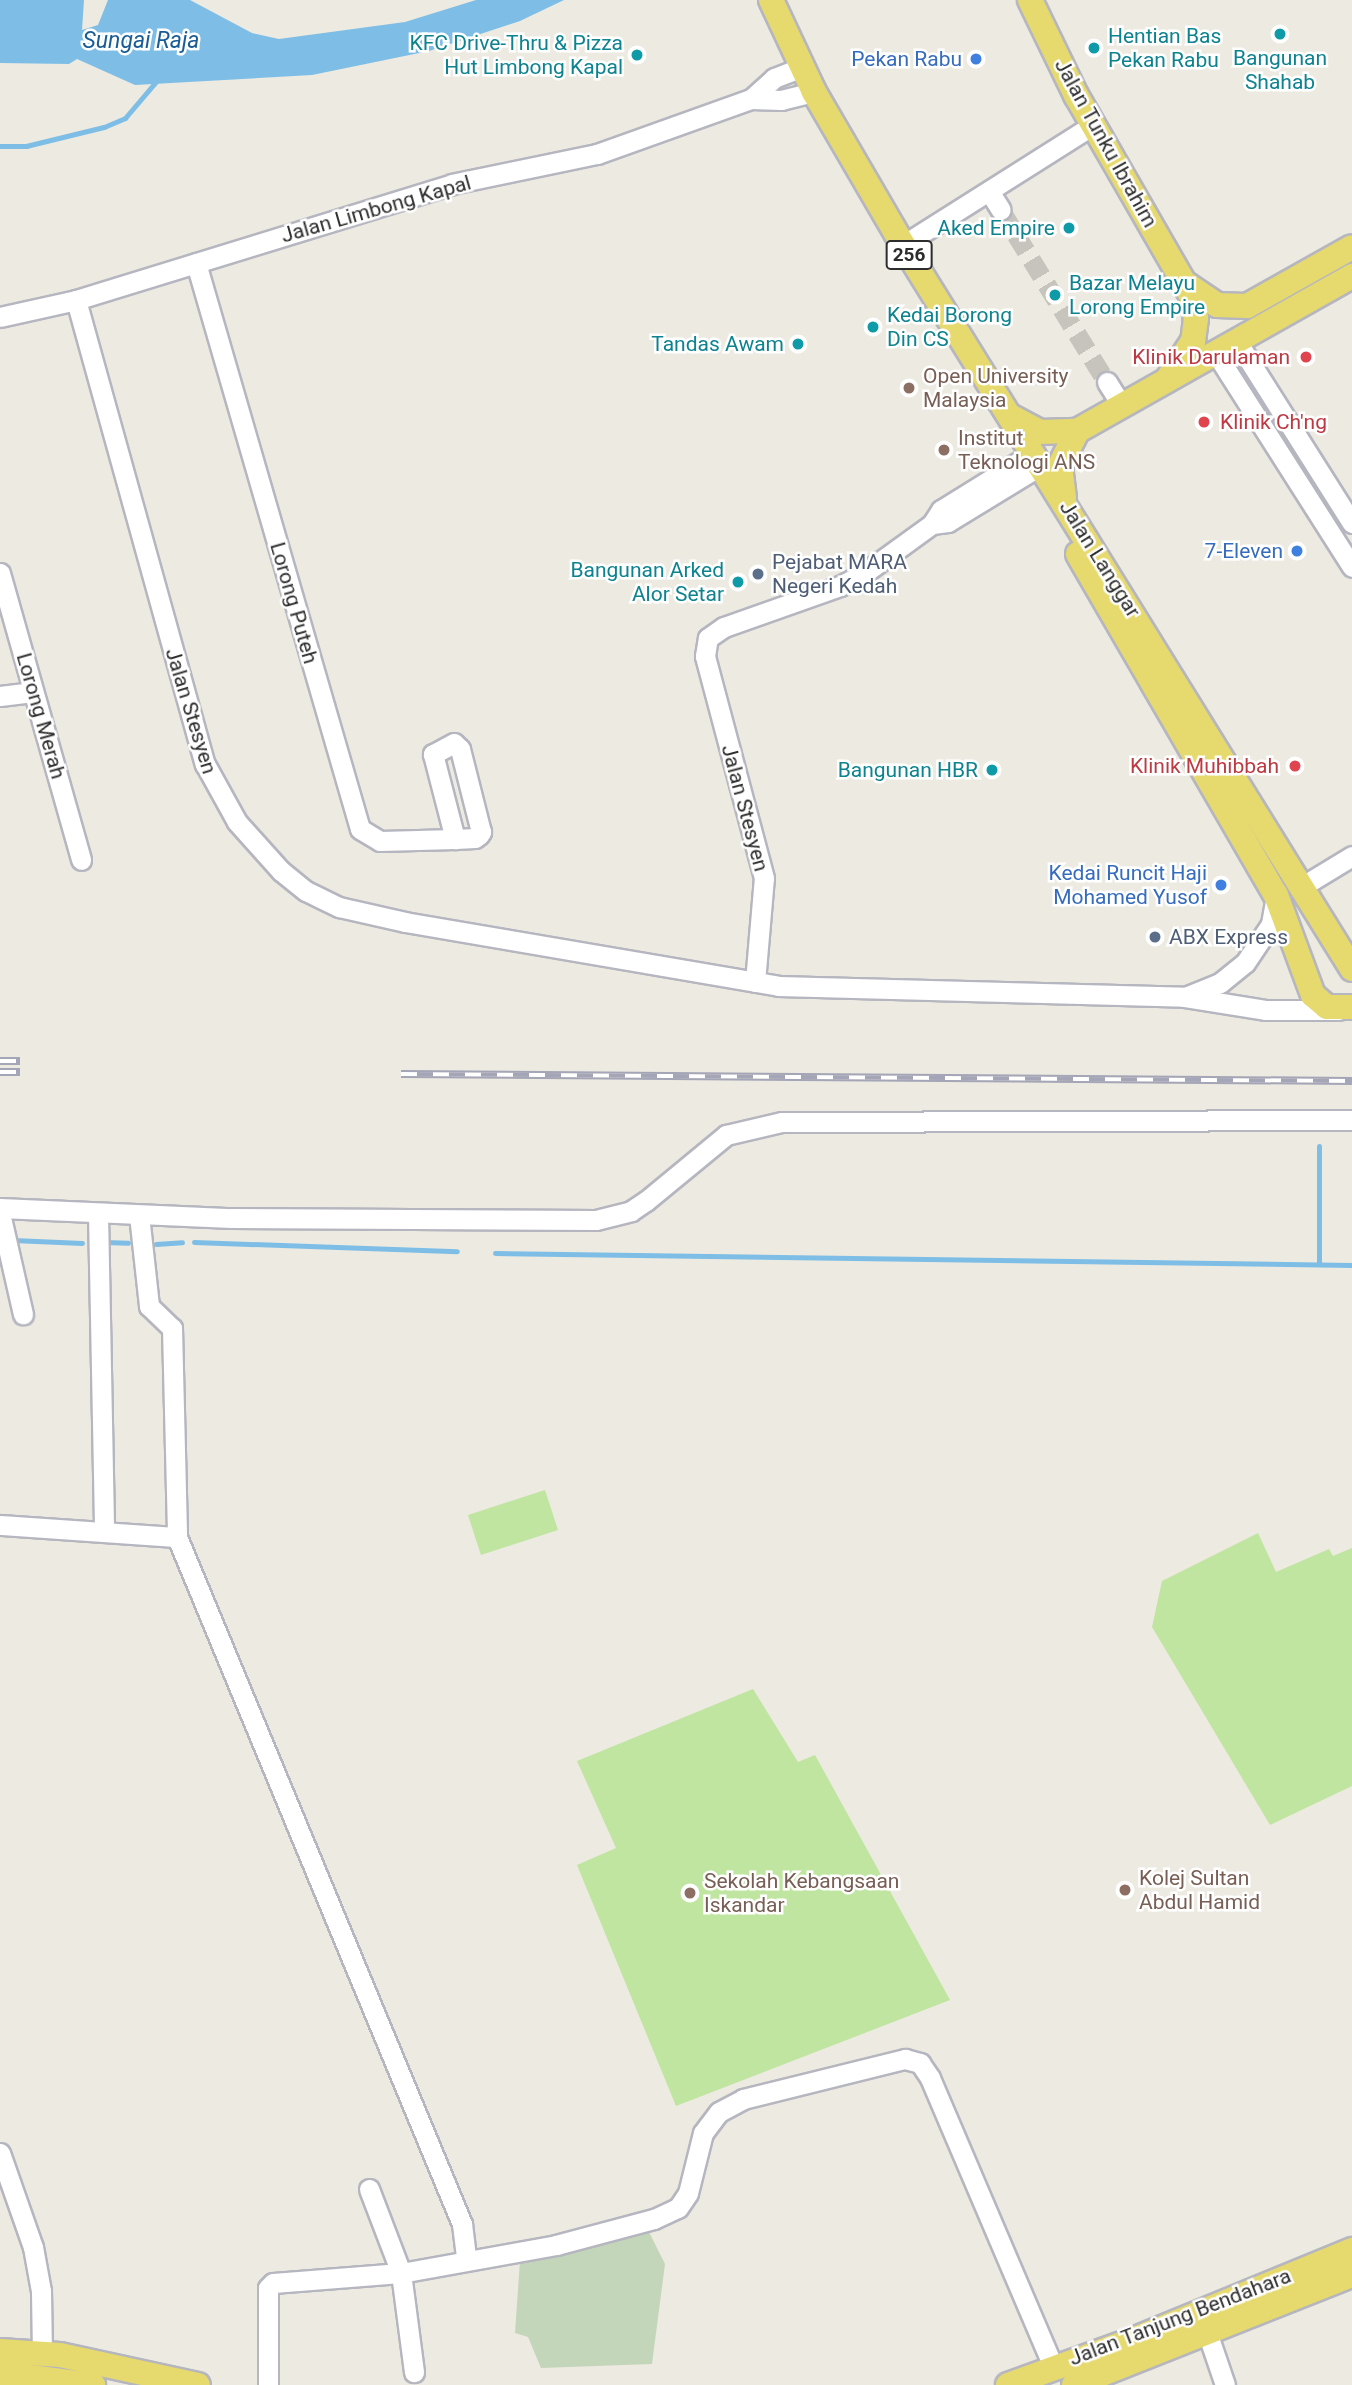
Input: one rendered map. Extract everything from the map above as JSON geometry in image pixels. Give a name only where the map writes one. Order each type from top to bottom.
[{"type":"main road","name":"Jalan Langgar","points":[[771,0],[814,92],[903,245],[1135,615],[1352,969]]},
{"type":"main road","name":"Jalan Tunku Ibrahim","points":[[1030,0],[1093,125],[1186,284]]},
{"type":"main road","points":[[1186,284],[1217,305],[1236,308],[1258,302],[1352,247]]},
{"type":"main road","points":[[1008,415],[1040,432],[1077,431],[1228,349],[1352,276]]},
{"type":"main road","points":[[1167,380],[1189,352],[1195,330],[1195,306],[1186,284]]},
{"type":"main road","points":[[1077,431],[1060,466],[1068,508],[1089,526],[1126,573],[1352,951]]},
{"type":"main road","points":[[1039,463],[1041,491],[1276,895],[1313,995],[1326,1007],[1346,1008]]},
{"type":"main road","name":"Jalan Tanjung Bendahara","points":[[1007,2385],[1135,2339],[1352,2250]]},
{"type":"main road","name":"Jalan Tanjung Bendahara","points":[[1073,2385],[1352,2275]]},
{"type":"main road","points":[[0,2351],[42,2353],[136,2369],[198,2385]]},
{"type":"main road","points":[[0,2373],[93,2385]]},
{"type":"street","name":"Jalan Limbong Kapal","points":[[751,99],[774,78],[803,67]]},
{"type":"street","name":"Jalan Limbong Kapal","points":[[0,317],[76,300],[452,184],[597,154],[751,99],[781,100],[814,92]]},
{"type":"street","points":[[903,245],[1093,125]]},
{"type":"street","points":[[989,191],[1001,210]]},
{"type":"street","name":"Lorong Puteh","points":[[196,263],[360,829],[380,841],[465,838]]},
{"type":"street","name":"Jalan Stesyen","points":[[76,300],[205,764],[237,822],[281,872],[306,891],[339,907],[405,922],[755,982],[1185,997],[1265,1010],[1346,1008]]},
{"type":"street","points":[[1228,349],[1352,523]]},
{"type":"street","points":[[1228,349],[1351,561]]},
{"type":"street","points":[[1107,382],[1122,406]]},
{"type":"street","name":"Jalan Stesyen","points":[[755,982],[764,878],[705,656],[708,638],[724,627],[840,586],[932,524],[948,522],[1039,463]]},
{"type":"street","name":"Lorong Merah","points":[[0,573],[81,860]]},
{"type":"street","points":[[0,696],[33,692]]},
{"type":"street","points":[[1311,881],[1352,856]]},
{"type":"street","points":[[1185,997],[1220,982],[1245,963],[1271,924],[1276,895]]},
{"type":"street","points":[[23,1314],[0,1211],[596,1220],[631,1211],[726,1135],[808,1120],[1352,1120]]},
{"type":"street","points":[[98,1213],[104,1531]]},
{"type":"street","points":[[139,1215],[149,1306],[173,1328],[177,1538],[462,2224],[466,2258]]},
{"type":"street","points":[[0,1525],[177,1538]]},
{"type":"street","points":[[268,2385],[268,2288],[273,2283],[401,2273],[466,2258],[556,2245],[654,2220],[678,2208],[688,2193],[703,2133],[719,2112],[743,2099],[905,2059],[920,2063],[930,2078],[1053,2367]]},
{"type":"street","points":[[0,2153],[33,2247],[41,2291],[42,2353]]},
{"type":"street","points":[[369,2189],[401,2273],[415,2372]]},
{"type":"street","points":[[1207,2332],[1225,2385]]},
{"type":"green space","points":[[545,1490],[558,1530],[481,1555],[468,1515]]},
{"type":"green space","points":[[1258,1533],[1276,1572],[1329,1549],[1333,1556],[1352,1548],[1352,1786],[1270,1825],[1152,1627],[1162,1581]]},
{"type":"green space","points":[[753,1689],[798,1762],[815,1755],[950,2000],[676,2106],[577,1865],[616,1848],[577,1761]]},
{"type":"green space","points":[[649,2232],[665,2264],[652,2364],[541,2368],[528,2337],[515,2333],[520,2260]]},
{"type":"water","name":"Sungai Raja","points":[[0,0],[84,0],[82,30],[98,25],[108,0],[190,0],[252,33],[279,39],[405,22],[476,0],[564,0],[520,21],[429,51],[312,75],[135,85],[77,59],[69,64],[0,63]]},
{"type":"waterway","points":[[0,146],[26,146],[104,127],[125,118],[159,78]]},
{"type":"waterway","points":[[1319,1146],[1319,1264]]},
{"type":"waterway","points":[[13,1240],[82,1243]]},
{"type":"waterway","points":[[104,1242],[128,1243]]},
{"type":"waterway","points":[[156,1244],[182,1242]]},
{"type":"waterway","points":[[194,1242],[457,1251]]},
{"type":"waterway","points":[[495,1253],[1352,1265]]},
{"type":"tunnel","points":[[1001,210],[1107,382]]},
{"type":"railway","points":[[0,1061],[20,1061]]},
{"type":"railway","points":[[0,1072],[20,1072]]},
{"type":"railway","points":[[401,1074],[1352,1081]]},
{"type":"place","name":"Bangunan Shahab","points":[[1280,34]]},
{"type":"place","name":"Hentian Bas Pekan Rabu","points":[[1094,48]]},
{"type":"place","name":"KFC Drive-Thru & Pizza Hut Limbong Kapal","points":[[637,55]]},
{"type":"place","name":"Pekan Rabu","points":[[976,59]]},
{"type":"place","name":"Aked Empire","points":[[1069,228]]},
{"type":"place","name":"Bazar Melayu Lorong Empire","points":[[1055,295]]},
{"type":"place","name":"Kedai Borong Din CS","points":[[873,327]]},
{"type":"place","name":"Tandas Awam","points":[[798,344]]},
{"type":"place","name":"Klinik Darulaman","points":[[1306,357]]},
{"type":"place","name":"Open University Malaysia","points":[[909,388]]},
{"type":"place","name":"Klinik Ch'ng","points":[[1204,422]]},
{"type":"place","name":"Institut Teknologi ANS","points":[[944,450]]},
{"type":"place","name":"7-Eleven","points":[[1297,551]]},
{"type":"place","name":"Pejabat MARA Negeri Kedah","points":[[758,574]]},
{"type":"place","name":"Bangunan Arked Alor Setar","points":[[738,582]]},
{"type":"place","name":"Klinik Muhibbah","points":[[1295,766]]},
{"type":"place","name":"Bangunan HBR","points":[[992,770]]},
{"type":"place","name":"Kedai Runcit Haji Mohamed Yusof","points":[[1221,885]]},
{"type":"place","name":"ABX Express","points":[[1155,937]]},
{"type":"place","name":"Kolej Sultan Abdul Hamid","points":[[1125,1890]]},
{"type":"place","name":"Sekolah Kebangsaan Iskandar","points":[[690,1893]]}]
